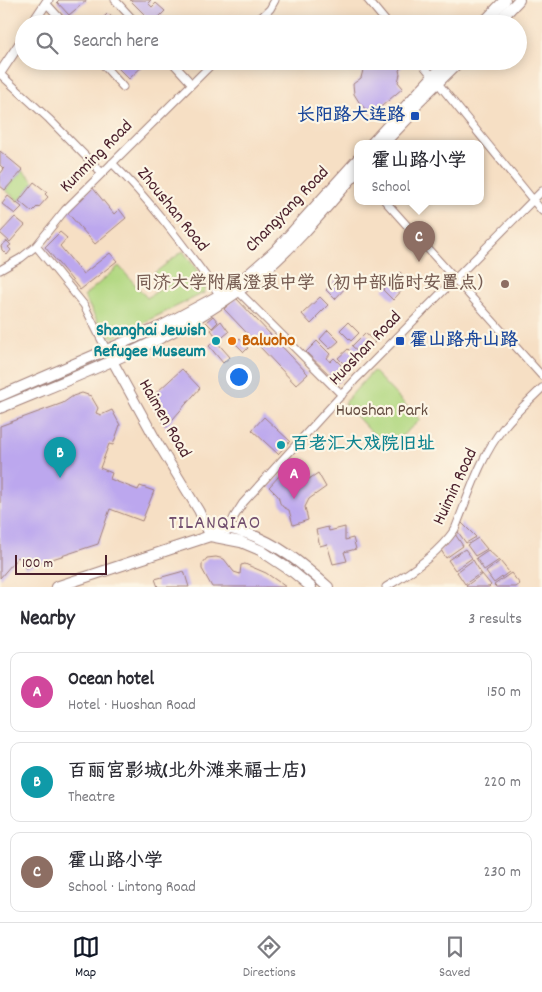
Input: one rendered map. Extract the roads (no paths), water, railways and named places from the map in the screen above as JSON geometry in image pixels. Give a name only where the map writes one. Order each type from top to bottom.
[{"type":"main road","points":[[490,15],[504,0]]},
{"type":"main road","points":[[505,15],[519,0]]},
{"type":"main road","points":[[387,140],[412,114],[418,102],[442,70]]},
{"type":"main road","points":[[375,140],[449,70]]},
{"type":"main road","name":"Changyang Road","points":[[0,408],[112,361],[184,326],[236,288],[263,272],[291,245],[354,171]]},
{"type":"main road","name":"Changyang Road","points":[[0,396],[107,351],[222,298]]},
{"type":"main road","points":[[227,533],[260,550],[293,572],[311,587]]},
{"type":"main road","points":[[56,587],[210,536],[227,533],[269,542],[282,549],[328,587]]},
{"type":"street","points":[[115,0],[129,15]]},
{"type":"street","points":[[264,15],[270,9],[274,0]]},
{"type":"street","points":[[368,0],[380,15]]},
{"type":"street","points":[[38,15],[47,1],[58,15]]},
{"type":"street","points":[[15,51],[0,74],[49,119],[102,173]]},
{"type":"street","points":[[108,70],[123,87]]},
{"type":"street","points":[[179,70],[191,83]]},
{"type":"street","name":"Kunming Road","points":[[0,270],[21,258],[36,246],[66,210],[205,70]]},
{"type":"street","points":[[428,70],[484,140]]},
{"type":"street","points":[[484,140],[542,210]]},
{"type":"street","name":"Zhoushan Road","points":[[112,163],[152,207],[222,298]]},
{"type":"street","name":"Huoshan Road","points":[[227,533],[243,503],[342,395],[542,191]]},
{"type":"street","points":[[389,205],[542,376]]},
{"type":"street","name":"Haimen Road","points":[[36,246],[84,305],[112,361],[157,442],[199,510],[210,536]]},
{"type":"street","points":[[236,288],[342,395]]},
{"type":"street","name":"Huimin Road","points":[[386,587],[410,573],[447,540],[455,529],[485,457],[495,440],[504,427],[542,388]]},
{"type":"place","name":"长阳路大连路","points":[[415,116]]},
{"type":"place","name":"霍山路小学","points":[[419,262]]},
{"type":"place","name":"同济大学附属澄衷中学（初中部临时安置点）","points":[[505,284]]},
{"type":"place","name":"Shanghai Jewish Refugee Museum","points":[[216,341]]},
{"type":"place","name":"Baluoho","points":[[232,341]]},
{"type":"place","name":"霍山路舟山路","points":[[400,341]]},
{"type":"place","name":"百老汇大戏院旧址","points":[[281,445]]},
{"type":"place","name":"百丽宫影城(北外滩来福士店)","points":[[60,478]]},
{"type":"place","name":"Ocean hotel","points":[[294,499]]},
{"type":"district","name":"TILANQIAO","points":[[215,524]]},
{"type":"park label","name":"Huoshan Park","points":[[382,411]]}]
